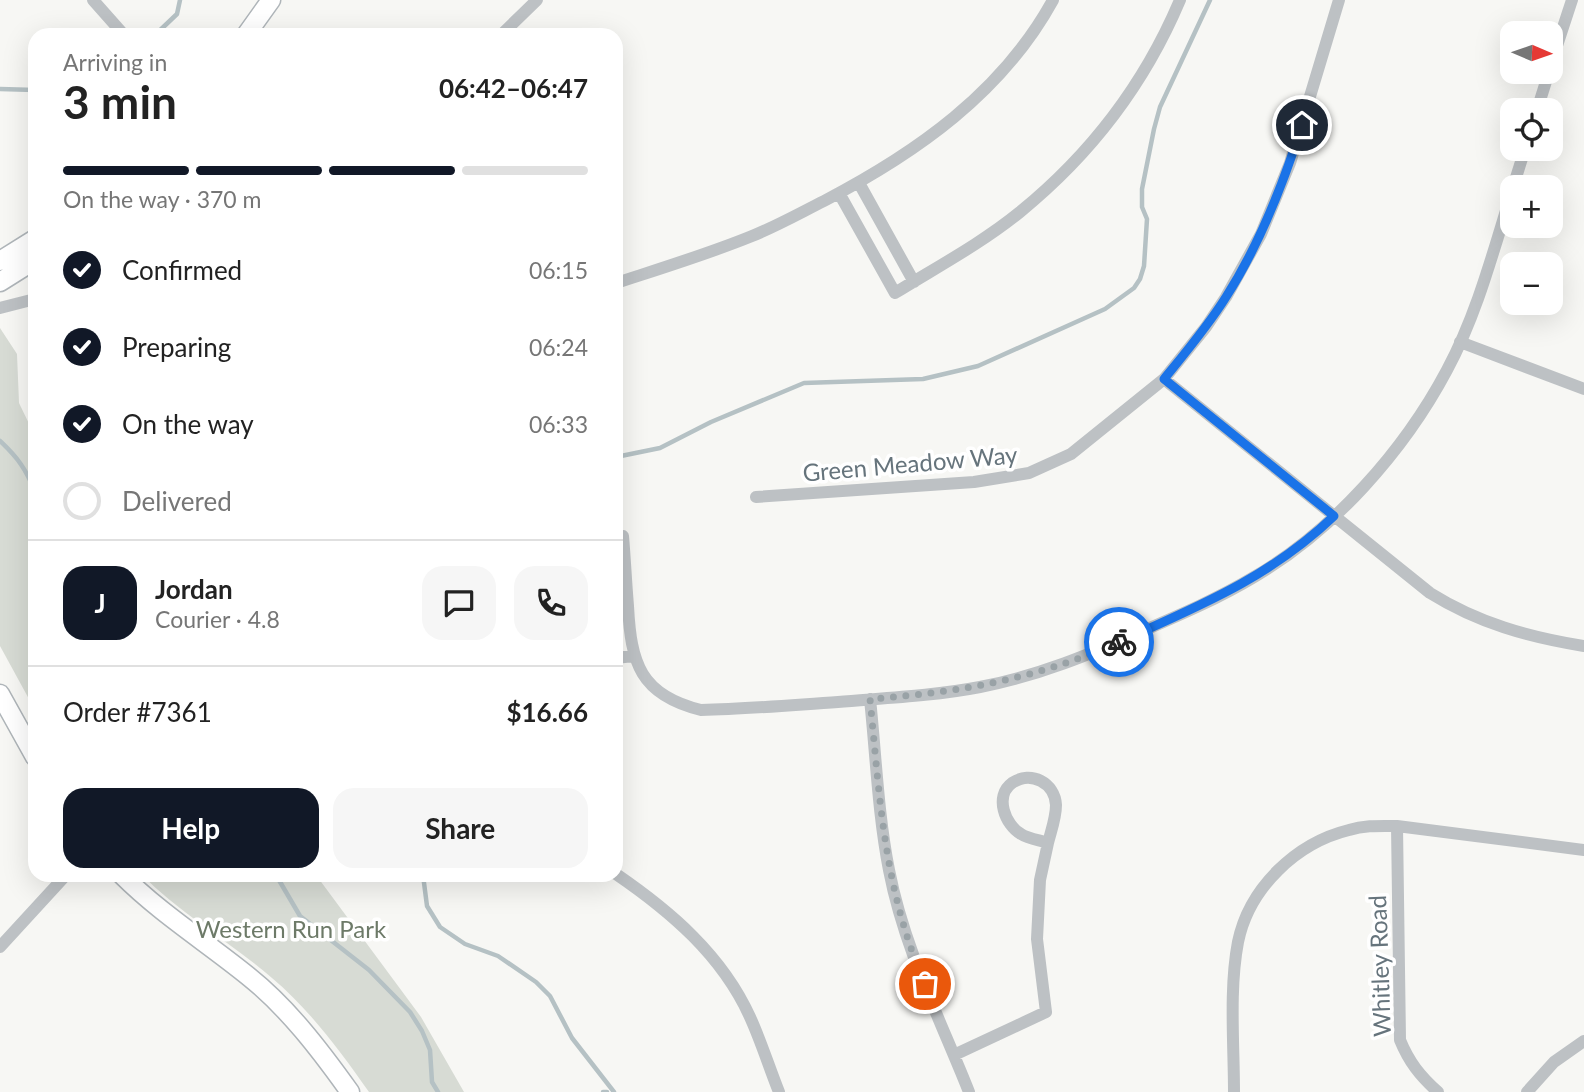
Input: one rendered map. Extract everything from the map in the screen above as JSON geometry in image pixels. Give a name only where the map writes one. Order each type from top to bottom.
[{"type":"main road","points":[[251,28],[271,0]]},
{"type":"main road","points":[[0,261],[28,256]]},
{"type":"main road","points":[[0,282],[28,258]]},
{"type":"main road","points":[[0,694],[28,744]]},
{"type":"main road","points":[[130,882],[275,1001],[302,1029],[350,1092]]},
{"type":"street","points":[[93,0],[118,28]]},
{"type":"street","points":[[508,28],[537,0]]},
{"type":"street","points":[[623,281],[754,235],[859,183],[925,141],[997,79],[1043,18],[1053,0]]},
{"type":"street","points":[[839,193],[895,293],[971,247],[1020,212],[1084,152],[1119,110],[1140,77],[1160,44],[1180,0]]},
{"type":"street","name":"Green Meadow Way","points":[[756,498],[974,482],[1029,473],[1071,454],[1164,379],[1206,327],[1261,234],[1290,163],[1339,0]]},
{"type":"street","points":[[1563,28],[1572,0]]},
{"type":"street","points":[[859,183],[914,282]]},
{"type":"street","points":[[623,536],[633,656],[640,673],[662,695],[679,705],[701,710],[870,699],[981,687],[1059,667],[1234,589],[1290,554],[1334,516],[1384,464],[1420,416],[1460,342],[1477,301],[1500,229]]},
{"type":"street","points":[[0,308],[28,301]]},
{"type":"street","points":[[1460,342],[1584,389]]},
{"type":"street","points":[[1164,379],[1430,593],[1457,610],[1510,631],[1584,646]]},
{"type":"street","points":[[623,657],[633,656]]},
{"type":"street","points":[[870,699],[882,831],[889,872],[915,961],[969,1092]]},
{"type":"street","points":[[954,1055],[1046,1012],[1037,939],[1040,880],[1055,817],[1053,790],[1045,782],[1034,778],[1013,783],[1006,790],[1003,802],[1008,822],[1023,835],[1048,843]]},
{"type":"street","points":[[1234,1092],[1234,972],[1244,921],[1255,898],[1291,858],[1309,846],[1349,830],[1368,826],[1397,826],[1584,850]]},
{"type":"street","name":"Whitley Road","points":[[1397,826],[1400,1040],[1418,1074],[1438,1092]]},
{"type":"street","points":[[623,879],[673,916],[716,961],[749,1015],[779,1092]]},
{"type":"street","points":[[0,947],[60,882]]},
{"type":"street","points":[[1527,1092],[1554,1062],[1584,1041]]},
{"type":"green space","points":[[0,328],[17,354],[19,403],[28,422],[28,697],[0,646]]},
{"type":"green space","name":"Western Run Park","points":[[150,882],[321,882],[421,1017],[464,1092],[369,1092],[324,1032],[286,990]]},
{"type":"waterway","points":[[162,28],[177,14],[180,0]]},
{"type":"waterway","points":[[623,456],[660,448],[711,422],[804,383],[923,379],[978,366],[1105,309],[1134,288],[1144,266],[1147,219],[1142,207],[1142,189],[1154,129],[1160,107],[1210,0]]},
{"type":"waterway","points":[[0,89],[28,90]]},
{"type":"waterway","points":[[0,441],[21,464],[28,477]]},
{"type":"waterway","points":[[280,882],[300,916],[369,970],[410,1012],[430,1050],[432,1082],[438,1092]]},
{"type":"waterway","points":[[424,882],[427,906],[440,927],[465,944],[498,956],[536,982],[550,996],[572,1038],[614,1092]]},
{"type":"way so far","points":[[925,984],[902,924],[889,872],[882,831],[870,699],[981,687],[1059,667],[1119,642]]},
{"type":"route","points":[[1119,642],[1223,595],[1257,576],[1290,554],[1334,516],[1164,379],[1206,327],[1243,270],[1277,197],[1302,125]]}]
